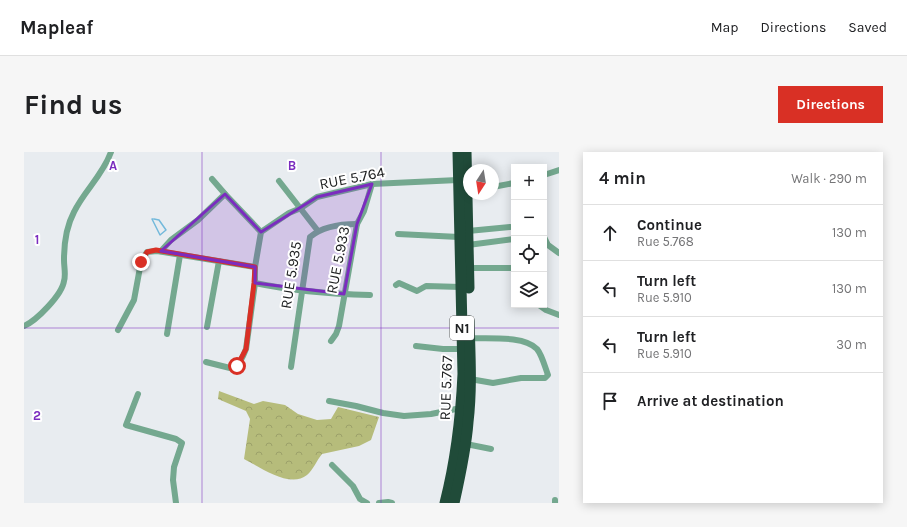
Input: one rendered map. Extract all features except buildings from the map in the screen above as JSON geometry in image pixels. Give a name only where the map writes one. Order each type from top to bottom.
[{"type":"highway","name":"RUE 5.767","points":[[444,503],[452,476],[457,447],[463,374],[461,286],[464,234],[462,179],[458,152]]},
{"type":"highway","name":"RUE 5.767","points":[[462,179],[466,152]]},
{"type":"highway","points":[[454,503],[466,444],[470,379],[468,245],[464,234],[467,200]]},
{"type":"street","points":[[24,326],[32,322],[41,314],[62,288],[65,280],[64,241],[73,213],[99,176],[111,152]]},
{"type":"street","points":[[547,174],[559,170]]},
{"type":"street","points":[[206,362],[234,369],[242,359],[246,349],[255,267],[261,232],[212,179]]},
{"type":"street","name":"RUE 5.764","points":[[261,232],[289,213],[301,208],[317,197],[372,184],[462,179]]},
{"type":"street","points":[[279,180],[318,231]]},
{"type":"street","name":"RUE 5.933","points":[[331,340],[336,334],[339,326],[356,224],[364,211],[372,184]]},
{"type":"street","points":[[499,186],[511,184]]},
{"type":"street","points":[[161,251],[171,240],[198,220],[225,194]]},
{"type":"street","name":"RUE 5.935","points":[[291,367],[309,239],[318,231],[338,224],[356,224]]},
{"type":"street","points":[[398,234],[464,234],[510,227]]},
{"type":"street","points":[[468,245],[511,239]]},
{"type":"street","points":[[547,243],[559,253]]},
{"type":"street","points":[[118,330],[134,300],[143,257],[147,252],[161,251],[255,267]]},
{"type":"street","points":[[168,334],[180,255]]},
{"type":"street","points":[[207,327],[219,261]]},
{"type":"street","points":[[468,268],[511,268]]},
{"type":"street","points":[[254,283],[301,291],[370,295]]},
{"type":"street","points":[[396,285],[399,283],[417,291],[426,286],[461,286]]},
{"type":"street","points":[[543,308],[559,315]]},
{"type":"street","points":[[470,338],[516,339],[528,343],[537,349],[548,375],[545,378],[521,378],[493,382],[470,379]]},
{"type":"street","points":[[416,346],[443,349],[462,349]]},
{"type":"street","points":[[138,394],[126,425],[176,439],[182,443],[174,467],[173,480],[176,503]]},
{"type":"street","points":[[329,401],[404,416],[431,414],[461,408]]},
{"type":"street","points":[[466,444],[491,449]]},
{"type":"street","points":[[332,465],[353,486],[360,499],[367,503]]},
{"type":"street","points":[[379,503],[392,503]]},
{"type":"highlighted area","points":[[372,184],[357,224],[344,294],[255,283],[255,267],[161,251],[225,194],[261,232],[317,197]]},
{"type":"green space","points":[[219,391],[254,404],[263,401],[285,405],[298,414],[317,420],[331,419],[338,407],[379,417],[371,440],[359,446],[322,454],[307,475],[300,479],[292,480],[275,475],[244,459],[250,419],[246,411],[218,399]]},
{"type":"waterway","points":[[153,219],[160,235],[166,230],[159,220],[154,219]]},
{"type":"route","points":[[141,262],[147,252],[156,250],[255,267],[246,349],[237,366]]}]
